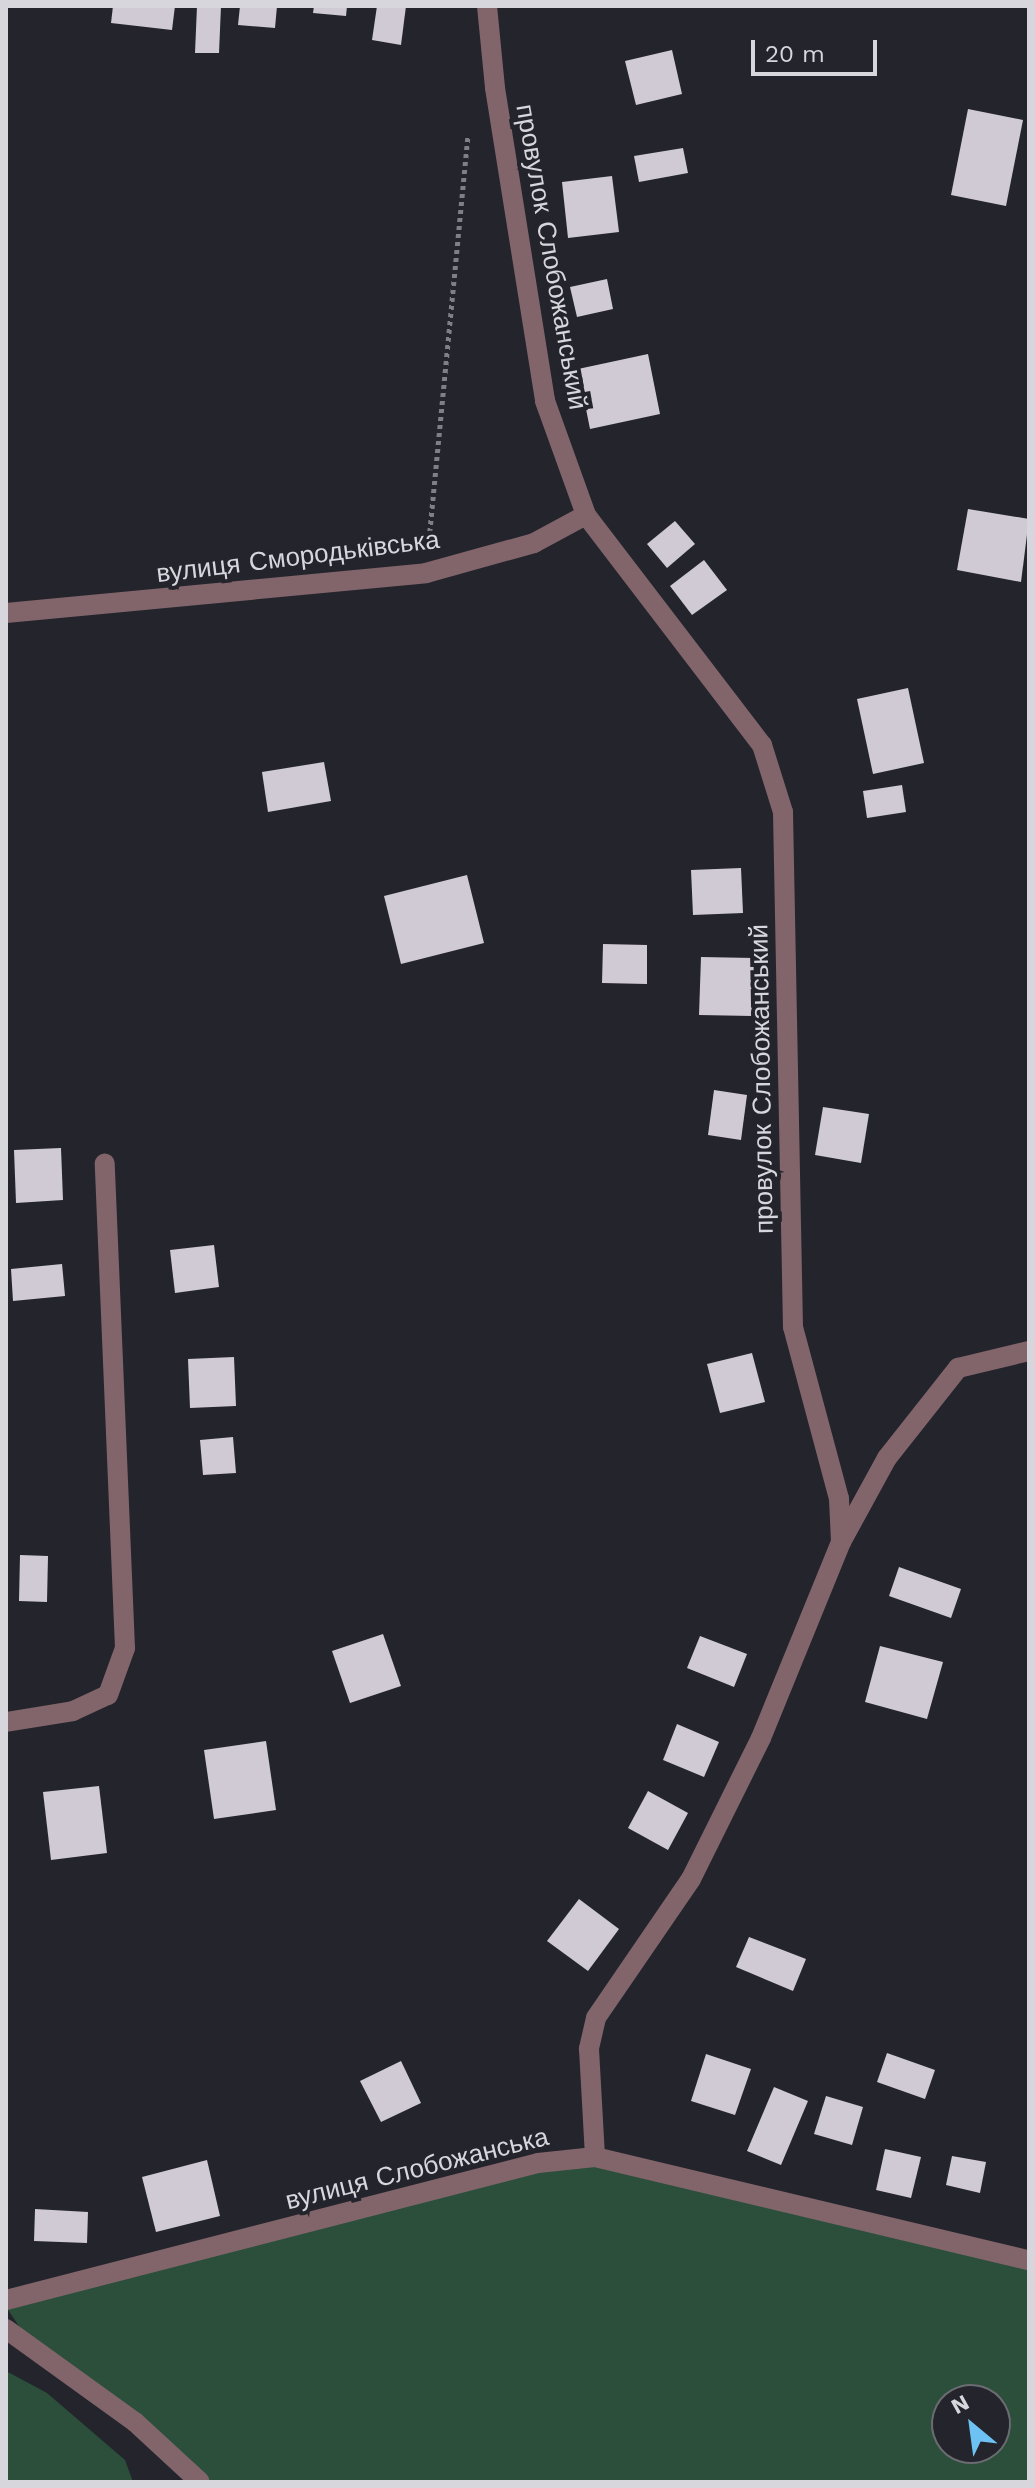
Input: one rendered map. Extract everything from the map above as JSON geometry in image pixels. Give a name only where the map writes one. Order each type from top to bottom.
[{"type":"street","name":"провулок Слобожанський","points":[[487,6],[495,88],[545,401],[586,515],[762,745],[783,812],[793,1327],[839,1499],[841,1542],[761,1738],[691,1879],[596,2018],[589,2049],[595,2157]]},
{"type":"street","name":"вулиця Смородьківська","points":[[6,613],[426,573],[534,543],[586,515]]},
{"type":"street","points":[[6,1722],[73,1711],[108,1695],[125,1648],[105,1163]]},
{"type":"street","points":[[841,1542],[887,1458],[958,1368],[1029,1351]]},
{"type":"street","name":"вулиця Слобожанська","points":[[6,2300],[538,2163],[595,2157],[1029,2260]]},
{"type":"street","points":[[6,2329],[135,2422],[200,2482]]},
{"type":"path","points":[[426,573],[471,119]]},
{"type":"green space","points":[[595,2157],[1029,2255],[1029,2482],[200,2482],[36,2351],[6,2307]]},
{"type":"green space","points":[[6,2371],[47,2393],[125,2460],[133,2482],[6,2482]]},
{"type":"building","points":[[113,6],[175,6],[172,30],[111,23]]},
{"type":"building","points":[[197,6],[221,6],[219,53],[195,53]]},
{"type":"building","points":[[240,6],[277,6],[275,28],[238,25]]},
{"type":"building","points":[[314,6],[347,6],[346,16],[313,13]]},
{"type":"building","points":[[377,6],[406,6],[401,45],[372,40]]},
{"type":"building","points":[[672,50],[682,94],[636,105],[625,61]]},
{"type":"building","points":[[968,109],[1023,120],[1006,206],[951,195]]},
{"type":"building","points":[[683,148],[688,173],[639,182],[634,156]]},
{"type":"building","points":[[612,176],[619,232],[568,238],[562,182]]},
{"type":"building","points":[[607,279],[613,309],[577,317],[570,287]]},
{"type":"building","points":[[648,354],[660,414],[590,429],[578,369]]},
{"type":"building","points":[[968,509],[1029,519],[1021,582],[957,570]]},
{"type":"building","points":[[675,521],[695,544],[667,568],[647,544]]},
{"type":"building","points":[[704,560],[727,590],[692,615],[670,586]]},
{"type":"building","points":[[908,688],[924,763],[873,774],[857,699]]},
{"type":"building","points":[[324,762],[331,801],[268,812],[262,772]]},
{"type":"building","points":[[902,785],[906,812],[867,818],[863,791]]},
{"type":"building","points":[[741,868],[743,913],[693,915],[691,870]]},
{"type":"building","points":[[467,875],[484,943],[401,964],[384,896]]},
{"type":"building","points":[[603,944],[647,945],[647,984],[602,983]]},
{"type":"building","points":[[701,957],[754,958],[752,1016],[699,1015]]},
{"type":"building","points":[[714,1090],[747,1095],[741,1140],[708,1135]]},
{"type":"building","points":[[823,1107],[869,1114],[861,1163],[815,1155]]},
{"type":"building","points":[[61,1148],[63,1200],[16,1203],[14,1150]]},
{"type":"building","points":[[214,1245],[219,1287],[175,1293],[170,1250]]},
{"type":"building","points":[[62,1264],[65,1296],[13,1301],[11,1269]]},
{"type":"building","points":[[752,1353],[765,1402],[720,1413],[707,1364]]},
{"type":"building","points":[[234,1357],[236,1406],[190,1408],[188,1359]]},
{"type":"building","points":[[233,1437],[236,1473],[203,1475],[200,1440]]},
{"type":"building","points":[[20,1555],[48,1556],[47,1602],[19,1601]]},
{"type":"building","points":[[899,1567],[961,1589],[951,1618],[889,1596]]},
{"type":"building","points":[[383,1634],[401,1686],[350,1703],[332,1651]]},
{"type":"building","points":[[700,1636],[747,1654],[734,1687],[687,1668]]},
{"type":"building","points":[[880,1646],[943,1662],[927,1719],[865,1702]]},
{"type":"building","points":[[677,1724],[719,1742],[704,1777],[663,1760]]},
{"type":"building","points":[[266,1741],[276,1810],[214,1819],[204,1750]]},
{"type":"building","points":[[99,1786],[107,1853],[51,1860],[43,1792]]},
{"type":"building","points":[[648,1791],[688,1813],[668,1850],[628,1828]]},
{"type":"building","points":[[579,1899],[619,1929],[588,1971],[547,1941]]},
{"type":"building","points":[[749,1937],[806,1959],[793,1991],[736,1967]]},
{"type":"building","points":[[887,2053],[935,2070],[925,2099],[877,2082]]},
{"type":"building","points":[[706,2054],[751,2069],[735,2115],[691,2101]]},
{"type":"building","points":[[401,2061],[421,2103],[381,2122],[360,2081]]},
{"type":"building","points":[[774,2087],[808,2101],[781,2165],[747,2151]]},
{"type":"building","points":[[826,2096],[863,2107],[852,2145],[814,2134]]},
{"type":"building","points":[[885,2149],[921,2157],[911,2198],[876,2190]]},
{"type":"building","points":[[952,2156],[986,2162],[980,2193],[946,2185]]},
{"type":"building","points":[[207,2160],[220,2216],[156,2232],[142,2177]]},
{"type":"building","points":[[35,2209],[88,2212],[87,2243],[34,2241]]}]
